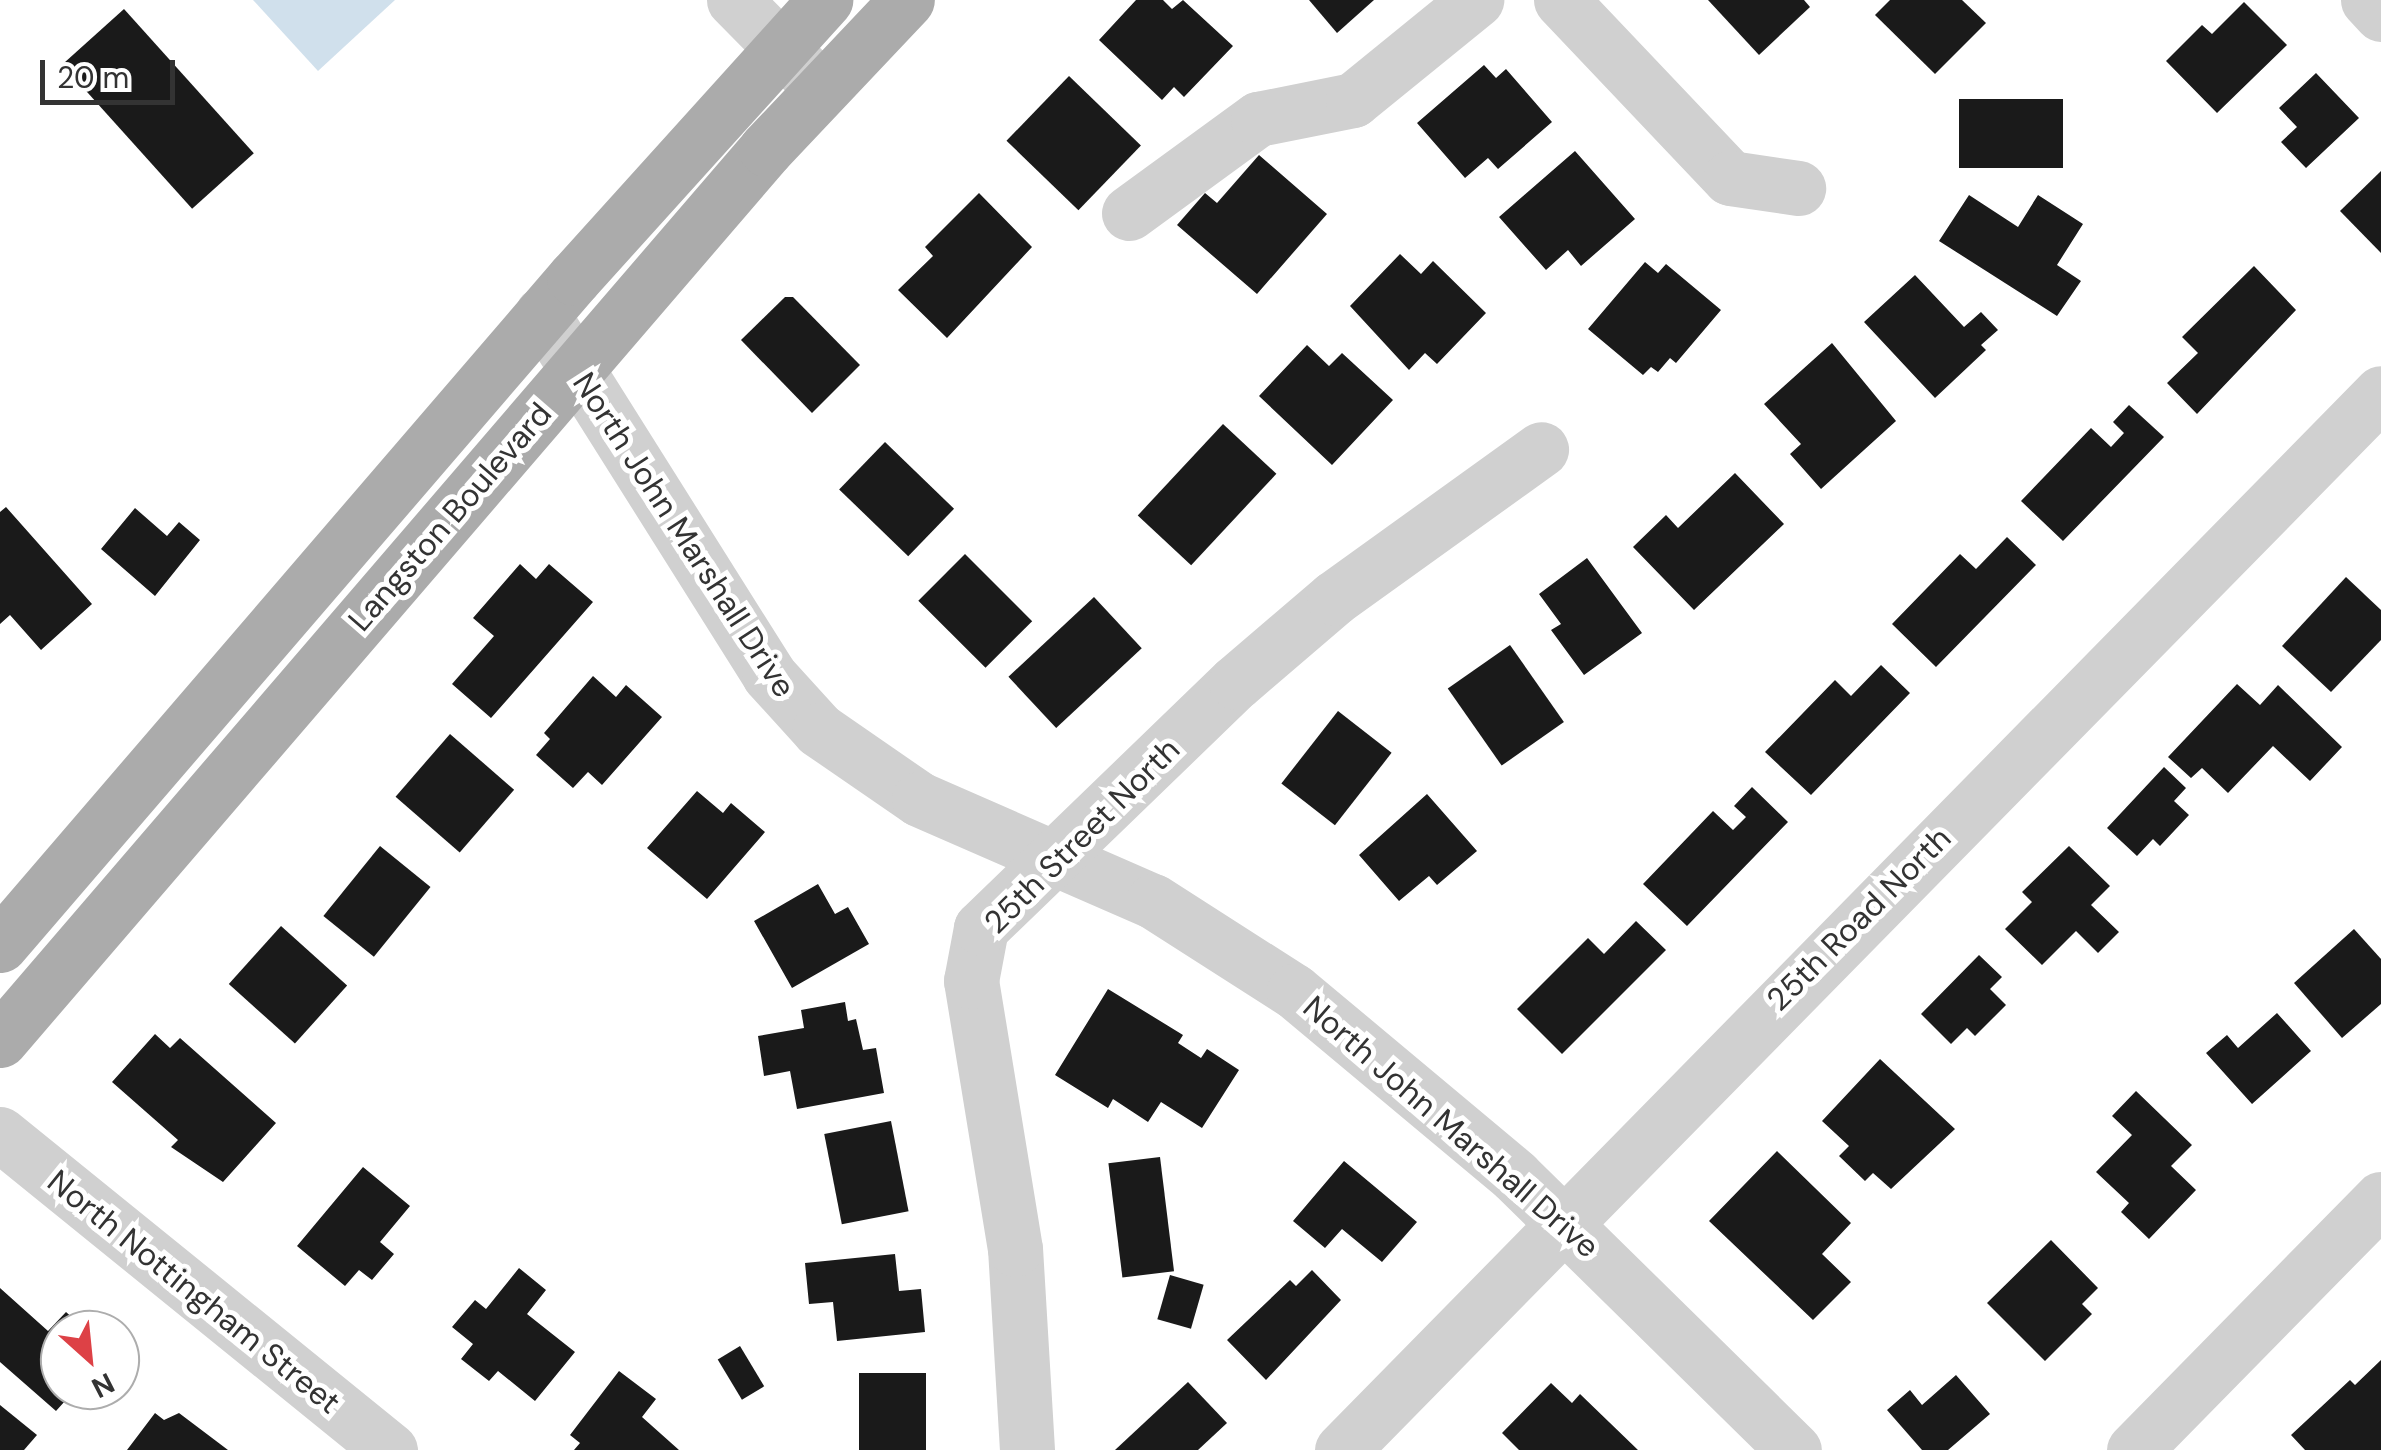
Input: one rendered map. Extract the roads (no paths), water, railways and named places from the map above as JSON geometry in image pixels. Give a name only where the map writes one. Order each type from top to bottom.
[{"type":"main road","name":"Langston Boulevard","points":[[0,945],[542,314],[824,0]]},
{"type":"main road","name":"Langston Boulevard","points":[[0,1040],[576,369],[822,88],[907,0]]},
{"type":"street","points":[[734,0],[822,88]]},
{"type":"street","points":[[1129,213],[1258,118],[1353,100],[1476,0]]},
{"type":"street","points":[[1560,0],[1730,178],[1798,188]]},
{"type":"street","points":[[2368,0],[2381,14]]},
{"type":"street","name":"North John Marshall Drive","points":[[542,314],[768,675],[818,730],[919,798],[1153,901],[1294,991],[1372,1051],[1562,1220],[1794,1450]]},
{"type":"street","name":"25th Road North","points":[[1342,1450],[1562,1220],[2381,393]]},
{"type":"street","name":"25th Street North","points":[[1026,1450],[1015,1249],[971,980],[981,928],[1052,857],[1334,598],[1540,449]]},
{"type":"street","name":"North Nottingham Street","points":[[0,1134],[390,1450]]},
{"type":"street","points":[[2134,1450],[2381,1199]]},
{"type":"water","points":[[253,0],[395,0],[318,71]]}]
